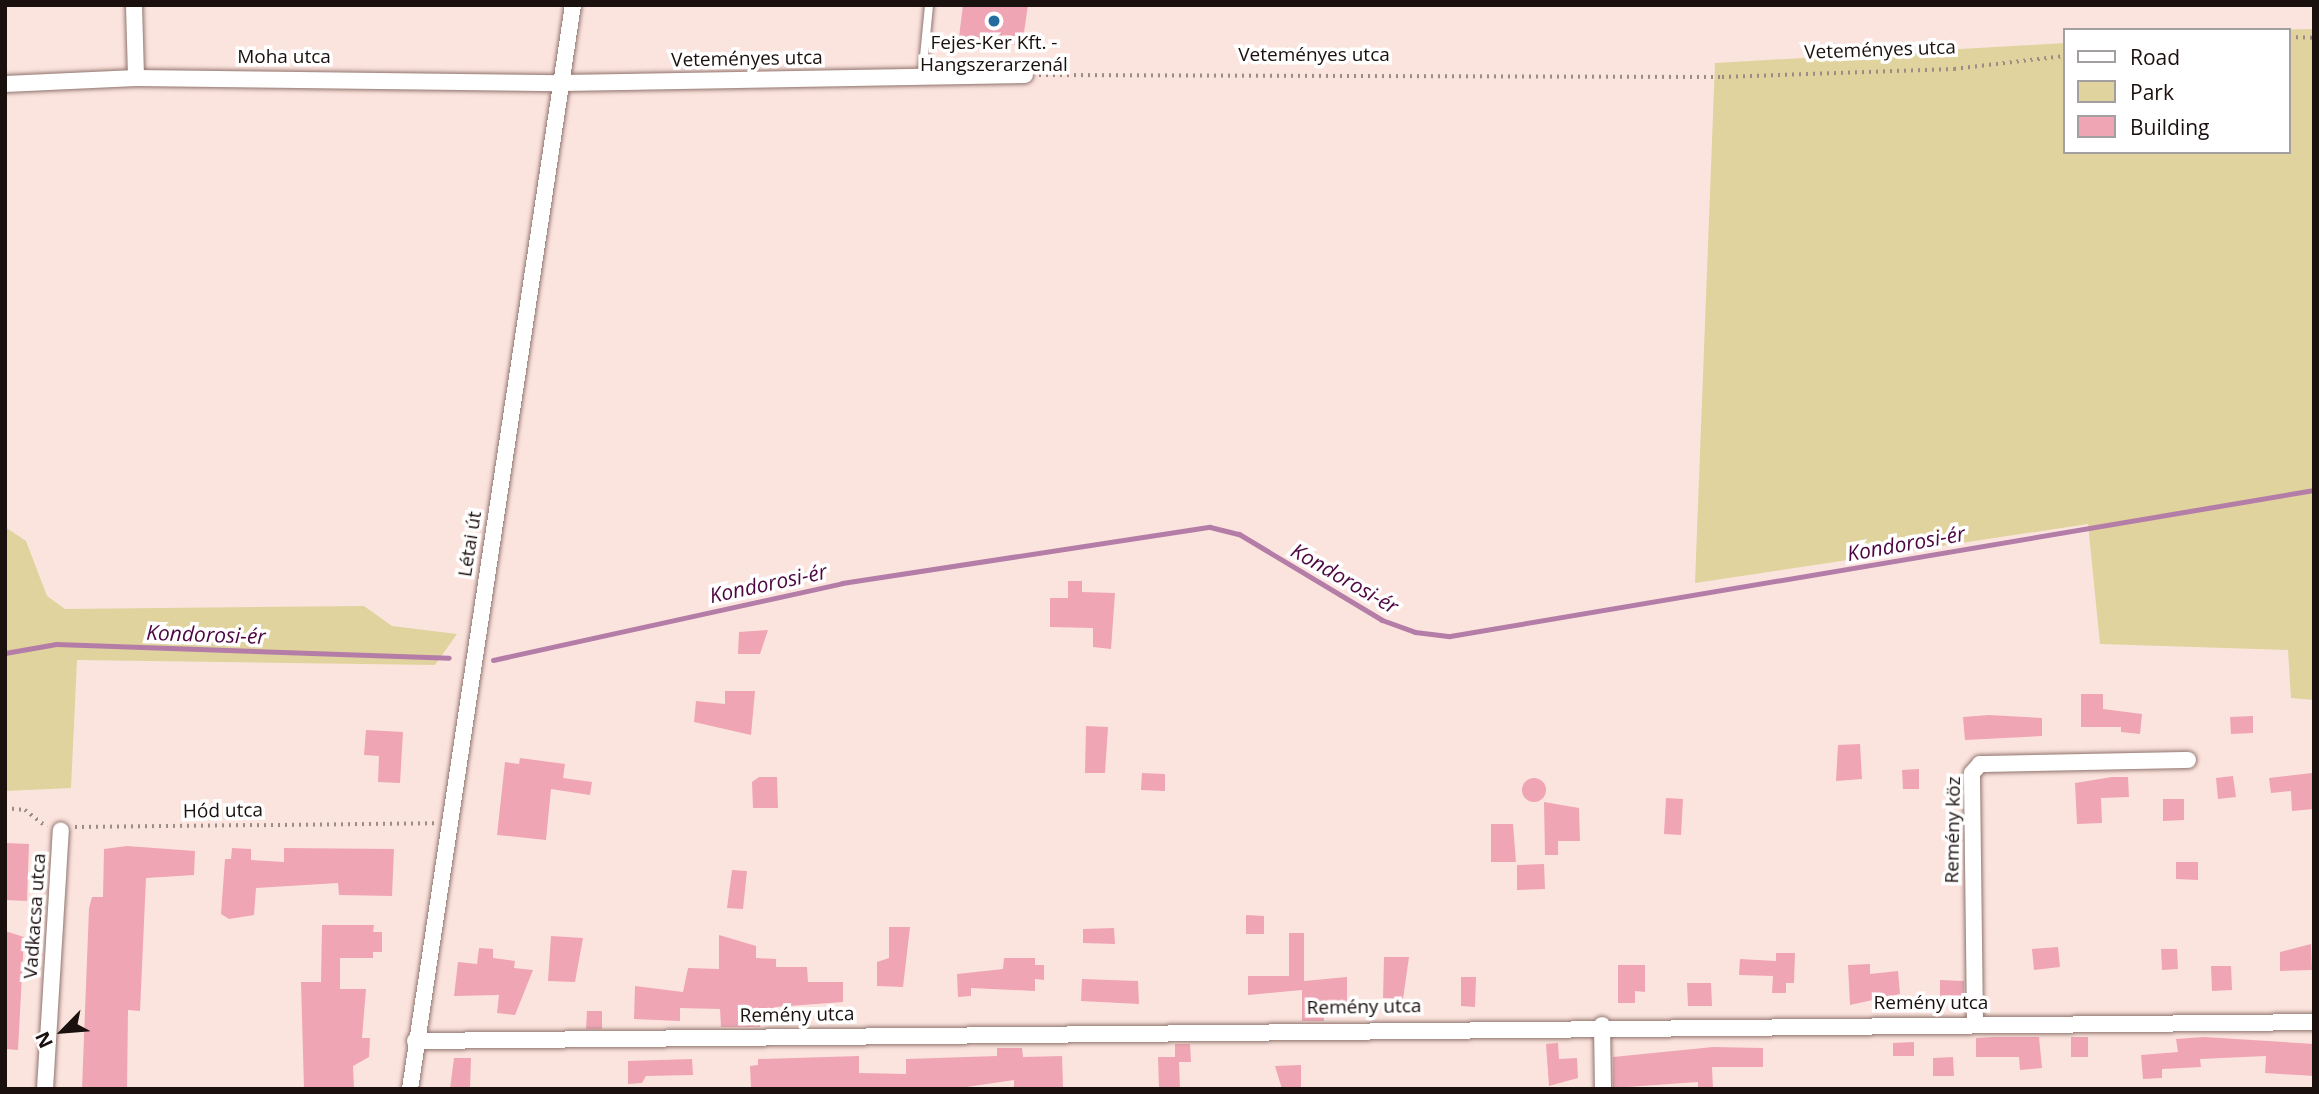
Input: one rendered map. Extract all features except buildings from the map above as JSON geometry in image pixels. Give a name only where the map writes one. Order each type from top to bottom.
[{"type":"street","points":[[134,5],[136,78]]},
{"type":"street","name":"Létai út","points":[[410,1089],[447,823],[573,5]]},
{"type":"street","name":"Veteményes utca","points":[[562,83],[1025,75]]},
{"type":"street","name":"Moha utca","points":[[5,83],[136,78],[562,83]]},
{"type":"street","name":"Remény köz","points":[[1975,1024],[1972,773],[1980,764],[2188,760]]},
{"type":"street","name":"Vadkacsa utca","points":[[45,1089],[61,830]]},
{"type":"street","name":"Remény utca","points":[[415,1041],[1602,1025],[2314,1023]]},
{"type":"street","points":[[1602,1025],[1603,1089]]},
{"type":"lane","points":[[922,77],[929,5]]},
{"type":"path","points":[[2291,37],[2314,38]]},
{"type":"path","name":"Veteményes utca","points":[[1025,75],[1722,77],[1954,69],[2064,56]]},
{"type":"path","points":[[5,808],[25,810],[61,830]]},
{"type":"path","name":"Hód utca","points":[[61,830],[447,823]]},
{"type":"green space","points":[[2291,29],[2314,29],[2314,700],[2291,698],[2288,650],[2100,644],[2088,524],[1695,583],[1715,63],[2064,43],[2064,154],[2291,154]]},
{"type":"green space","points":[[5,527],[26,541],[47,596],[65,609],[364,606],[392,626],[457,634],[435,665],[77,660],[71,788],[5,791]]},
{"type":"waterway","name":"Kondorosi-ér","points":[[493,660],[842,583],[1210,527],[1239,534],[1382,620],[1415,632],[1450,636],[2314,490]]},
{"type":"waterway","name":"Kondorosi-ér","points":[[5,653],[56,644],[449,658]]},
{"type":"place","name":"Fejes-Ker Kft. - Hangszerarzenál","points":[[994,21]]}]
